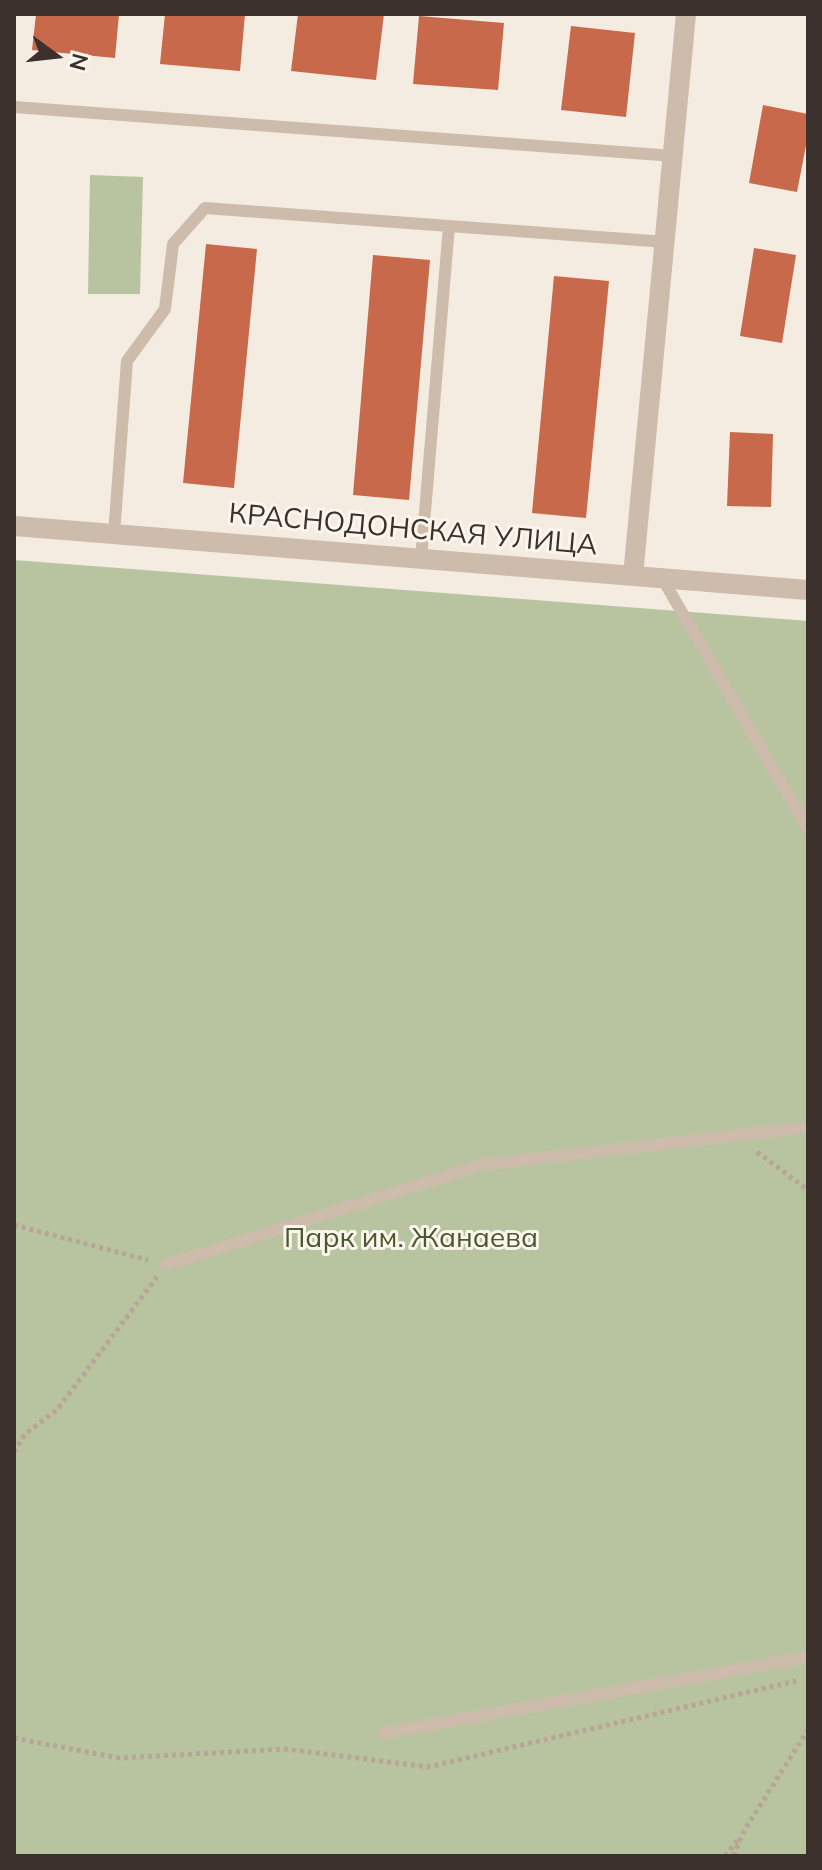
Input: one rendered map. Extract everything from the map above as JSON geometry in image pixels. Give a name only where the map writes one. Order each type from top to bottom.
[{"type":"street","points":[[633,576],[686,14]]},
{"type":"street","name":"КРАСНОДОНСКАЯ УЛИЦА","points":[[14,526],[808,590]]},
{"type":"lane","points":[[14,107],[674,156]]},
{"type":"lane","points":[[114,534],[127,361],[165,309],[173,244],[205,208],[666,242]]},
{"type":"lane","points":[[421,559],[449,226]]},
{"type":"lane","points":[[662,578],[808,829]]},
{"type":"lane","points":[[166,1265],[481,1165],[808,1127]]},
{"type":"lane","points":[[384,1733],[808,1657]]},
{"type":"path","points":[[734,1135],[808,1190]]},
{"type":"path","points":[[14,1225],[166,1265],[57,1410],[25,1434],[14,1452]]},
{"type":"path","points":[[725,1856],[808,1730]]},
{"type":"path","points":[[733,1856],[745,1829]]},
{"type":"green space","points":[[90,175],[143,177],[140,294],[88,294]]},
{"type":"green space","name":"Парк им. Жанаева","points":[[14,560],[808,621],[808,1856],[14,1856]]},
{"type":"building","points":[[36,14],[119,14],[115,58],[32,50]]},
{"type":"building","points":[[165,14],[245,14],[240,71],[160,64]]},
{"type":"building","points":[[298,14],[384,14],[376,80],[291,71]]},
{"type":"building","points":[[419,16],[504,23],[498,90],[413,84]]},
{"type":"building","points":[[571,26],[635,33],[626,117],[561,110]]},
{"type":"building","points":[[763,105],[808,114],[808,135],[797,192],[749,183]]},
{"type":"building","points":[[206,244],[257,249],[234,488],[183,483]]},
{"type":"building","points":[[754,248],[796,255],[782,343],[740,336]]},
{"type":"building","points":[[373,255],[430,260],[409,500],[353,495]]},
{"type":"building","points":[[554,276],[609,281],[586,518],[532,513]]},
{"type":"building","points":[[730,432],[773,434],[771,507],[727,506]]}]
